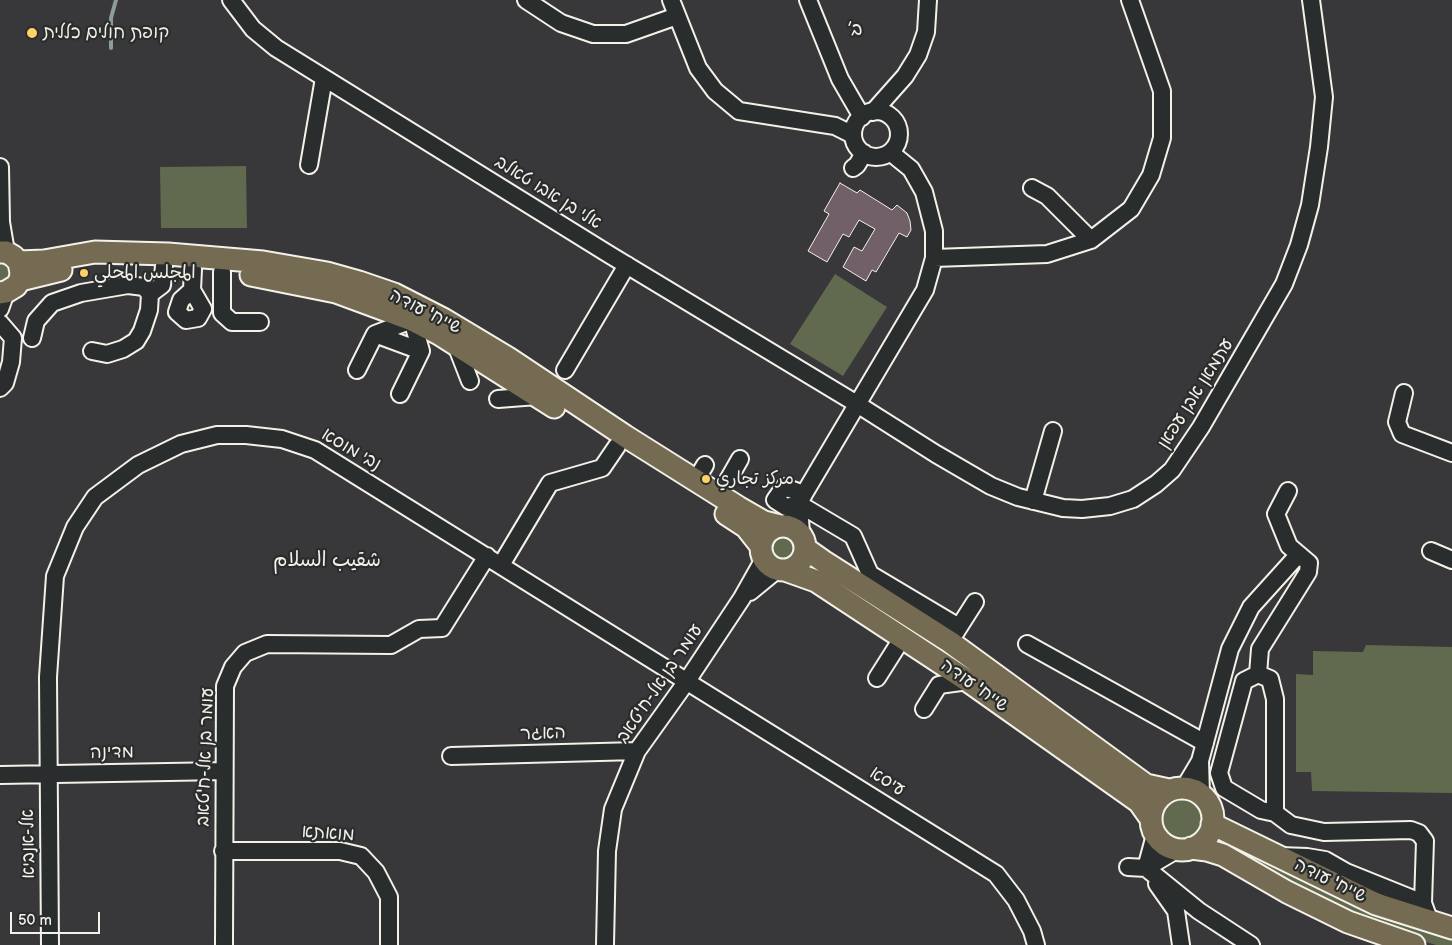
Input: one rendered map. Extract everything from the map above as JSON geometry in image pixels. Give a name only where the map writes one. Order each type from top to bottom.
[{"type":"main road","name":"שייח' עודה","points":[[7,277],[44,261],[95,252],[168,254],[263,262],[327,273],[394,294],[443,319],[508,358],[625,436],[700,472],[764,522],[793,533],[822,561],[865,582],[954,634],[1146,786],[1184,791]]},
{"type":"main road","name":"שייח' עודה","points":[[7,277],[117,265],[164,266],[222,272],[269,278],[336,292],[412,320],[456,344],[746,527],[772,561],[816,581],[968,681],[1139,802],[1153,827]]},
{"type":"main road","points":[[770,529],[793,533],[804,557],[798,564],[772,561],[767,533],[770,529]]},
{"type":"main road","points":[[1184,791],[1208,802],[1211,809],[1212,824],[1205,839],[1184,849],[1169,847],[1161,842],[1153,827],[1156,802],[1184,791]]},
{"type":"main road","name":"שייח' עודה","points":[[1212,824],[1376,904],[1427,913],[1452,928]]},
{"type":"main road","name":"שייח' עודה","points":[[1184,849],[1207,850],[1223,855],[1287,892],[1348,922],[1414,945]]},
{"type":"street","name":"אלי בן אבו טאלב","points":[[231,0],[253,30],[276,48],[627,265],[858,404]]},
{"type":"street","points":[[526,0],[561,23],[593,34],[626,34],[677,16]]},
{"type":"street","points":[[671,0],[698,68],[716,91],[739,111],[835,126],[861,121],[886,113],[892,118],[899,131],[896,146],[890,152],[877,157],[864,153],[858,148],[861,121],[840,79],[808,0]]},
{"type":"street","points":[[861,121],[896,88],[918,55],[926,32],[928,0]]},
{"type":"street","points":[[934,258],[1047,254],[1091,240],[1131,209],[1151,175],[1162,138],[1162,91],[1130,0]]},
{"type":"street","name":"עתמאן אבן עפאן","points":[[858,404],[936,454],[991,486],[1033,501],[1063,508],[1082,509],[1110,506],[1133,499],[1156,484],[1172,470],[1206,420],[1284,284],[1299,245],[1310,205],[1324,97],[1311,0]]},
{"type":"street","points":[[308,165],[324,78]]},
{"type":"street","points":[[892,118],[896,88]]},
{"type":"street","points":[[793,533],[801,499],[925,290],[934,258],[934,230],[924,192],[911,169],[890,152]]},
{"type":"street","points":[[853,168],[864,153]]},
{"type":"street","points":[[0,167],[1,225],[7,277]]},
{"type":"street","points":[[1032,188],[1047,196],[1091,240]]},
{"type":"street","points":[[565,370],[627,265]]},
{"type":"street","points":[[150,294],[162,285],[164,266]]},
{"type":"street","points":[[192,290],[193,269]]},
{"type":"street","points":[[222,272],[222,313],[232,322],[260,322]]},
{"type":"street","points":[[32,338],[36,321],[52,303],[81,293],[128,285],[144,287],[150,294],[149,310],[136,342],[107,354],[92,351]]},
{"type":"street","points":[[358,370],[375,334],[412,320],[421,350],[400,394]]},
{"type":"street","points":[[0,324],[13,338],[11,362],[5,383],[0,388]]},
{"type":"street","points":[[375,334],[421,350]]},
{"type":"street","points":[[456,344],[470,381]]},
{"type":"street","points":[[1404,393],[1397,422],[1402,434],[1452,453]]},
{"type":"street","points":[[498,399],[537,396]]},
{"type":"street","points":[[1033,501],[1053,431]]},
{"type":"street","name":"נבי מוסא","points":[[48,773],[48,677],[55,576],[75,527],[95,497],[138,465],[181,444],[217,435],[246,434],[282,439],[315,450],[687,681]]},
{"type":"street","points":[[502,565],[550,484],[602,468],[617,446]]},
{"type":"street","points":[[728,480],[740,459]]},
{"type":"street","points":[[1258,674],[1260,650],[1308,572],[1309,563],[1289,546],[1276,514],[1288,491]]},
{"type":"street","points":[[779,494],[786,507],[801,499]]},
{"type":"street","points":[[801,499],[853,536],[865,582]]},
{"type":"street","points":[[1431,551],[1452,560]]},
{"type":"street","points":[[1184,791],[1200,761],[1233,644],[1251,607],[1298,555]]},
{"type":"street","name":"עומר בן אל-ח'טאב","points":[[224,945],[225,686],[233,667],[245,653],[267,644],[391,644],[419,629],[442,628],[486,556]]},
{"type":"street","name":"עומר בן אל-ח'טאב","points":[[605,945],[607,851],[613,809],[636,751],[687,681],[742,598],[772,561]]},
{"type":"street","points":[[954,634],[974,602]]},
{"type":"street","points":[[877,678],[904,638]]},
{"type":"street","points":[[1027,644],[1205,743]]},
{"type":"street","points":[[1233,644],[1260,650]]},
{"type":"street","points":[[1275,813],[1275,699],[1270,679],[1258,674],[1244,681],[1220,773],[1224,788],[1261,810],[1275,813],[1291,825],[1324,832],[1411,830],[1419,832],[1425,841],[1427,913]]},
{"type":"street","name":"עיסא","points":[[687,681],[996,874],[1016,900],[1032,932],[1036,945]]},
{"type":"street","points":[[924,709],[939,685],[968,681]]},
{"type":"street","name":"האגר","points":[[451,756],[636,751]]},
{"type":"street","name":"מדינה","points":[[0,775],[224,771]]},
{"type":"street","name":"אל-אנביא","points":[[48,773],[50,945]]},
{"type":"street","points":[[1153,827],[1146,868],[1176,911],[1180,945]]},
{"type":"street","points":[[1128,867],[1146,868],[1184,849]]},
{"type":"street","name":"מואתא","points":[[223,851],[340,851],[362,856],[376,872],[389,897],[389,945]]},
{"type":"street","points":[[1146,868],[1199,910],[1252,945]]},
{"type":"green space","points":[[246,166],[247,228],[161,228],[160,167]]},
{"type":"green space","points":[[0,257],[6,258],[15,275],[0,287]]},
{"type":"green space","points":[[835,274],[887,307],[843,376],[790,344]]},
{"type":"green space","points":[[782,534],[791,538],[795,547],[791,556],[782,560],[773,556],[769,547],[773,538]]},
{"type":"green space","points":[[1366,645],[1452,647],[1452,793],[1312,791],[1311,772],[1296,772],[1296,674],[1313,675],[1313,651],[1363,652]]},
{"type":"green space","points":[[1178,795],[1186,795],[1198,801],[1204,817],[1198,833],[1186,839],[1178,839],[1166,833],[1160,821],[1160,813],[1166,801]]},
{"type":"green space","points":[[1236,837],[1452,933],[1452,945],[1436,945],[1343,914],[1230,848]]},
{"type":"building","points":[[840,183],[857,193],[860,190],[892,210],[897,205],[907,213],[910,221],[911,230],[907,237],[899,233],[876,272],[872,270],[866,281],[843,267],[854,247],[862,251],[875,229],[859,220],[849,237],[843,234],[827,262],[808,251],[829,214],[824,211]]},
{"type":"waterway","points":[[111,48],[111,18],[116,0]]},
{"type":"place","name":"קופת חולים כללית","points":[[32,33]]},
{"type":"place","name":"المجلس المحلي","points":[[84,273]]},
{"type":"place","name":"مركز تجاري","points":[[706,479]]},
{"type":"district","name":"ב׳","points":[[855,30]]},
{"type":"district","name":"شقيب السلام","points":[[327,561]]}]
